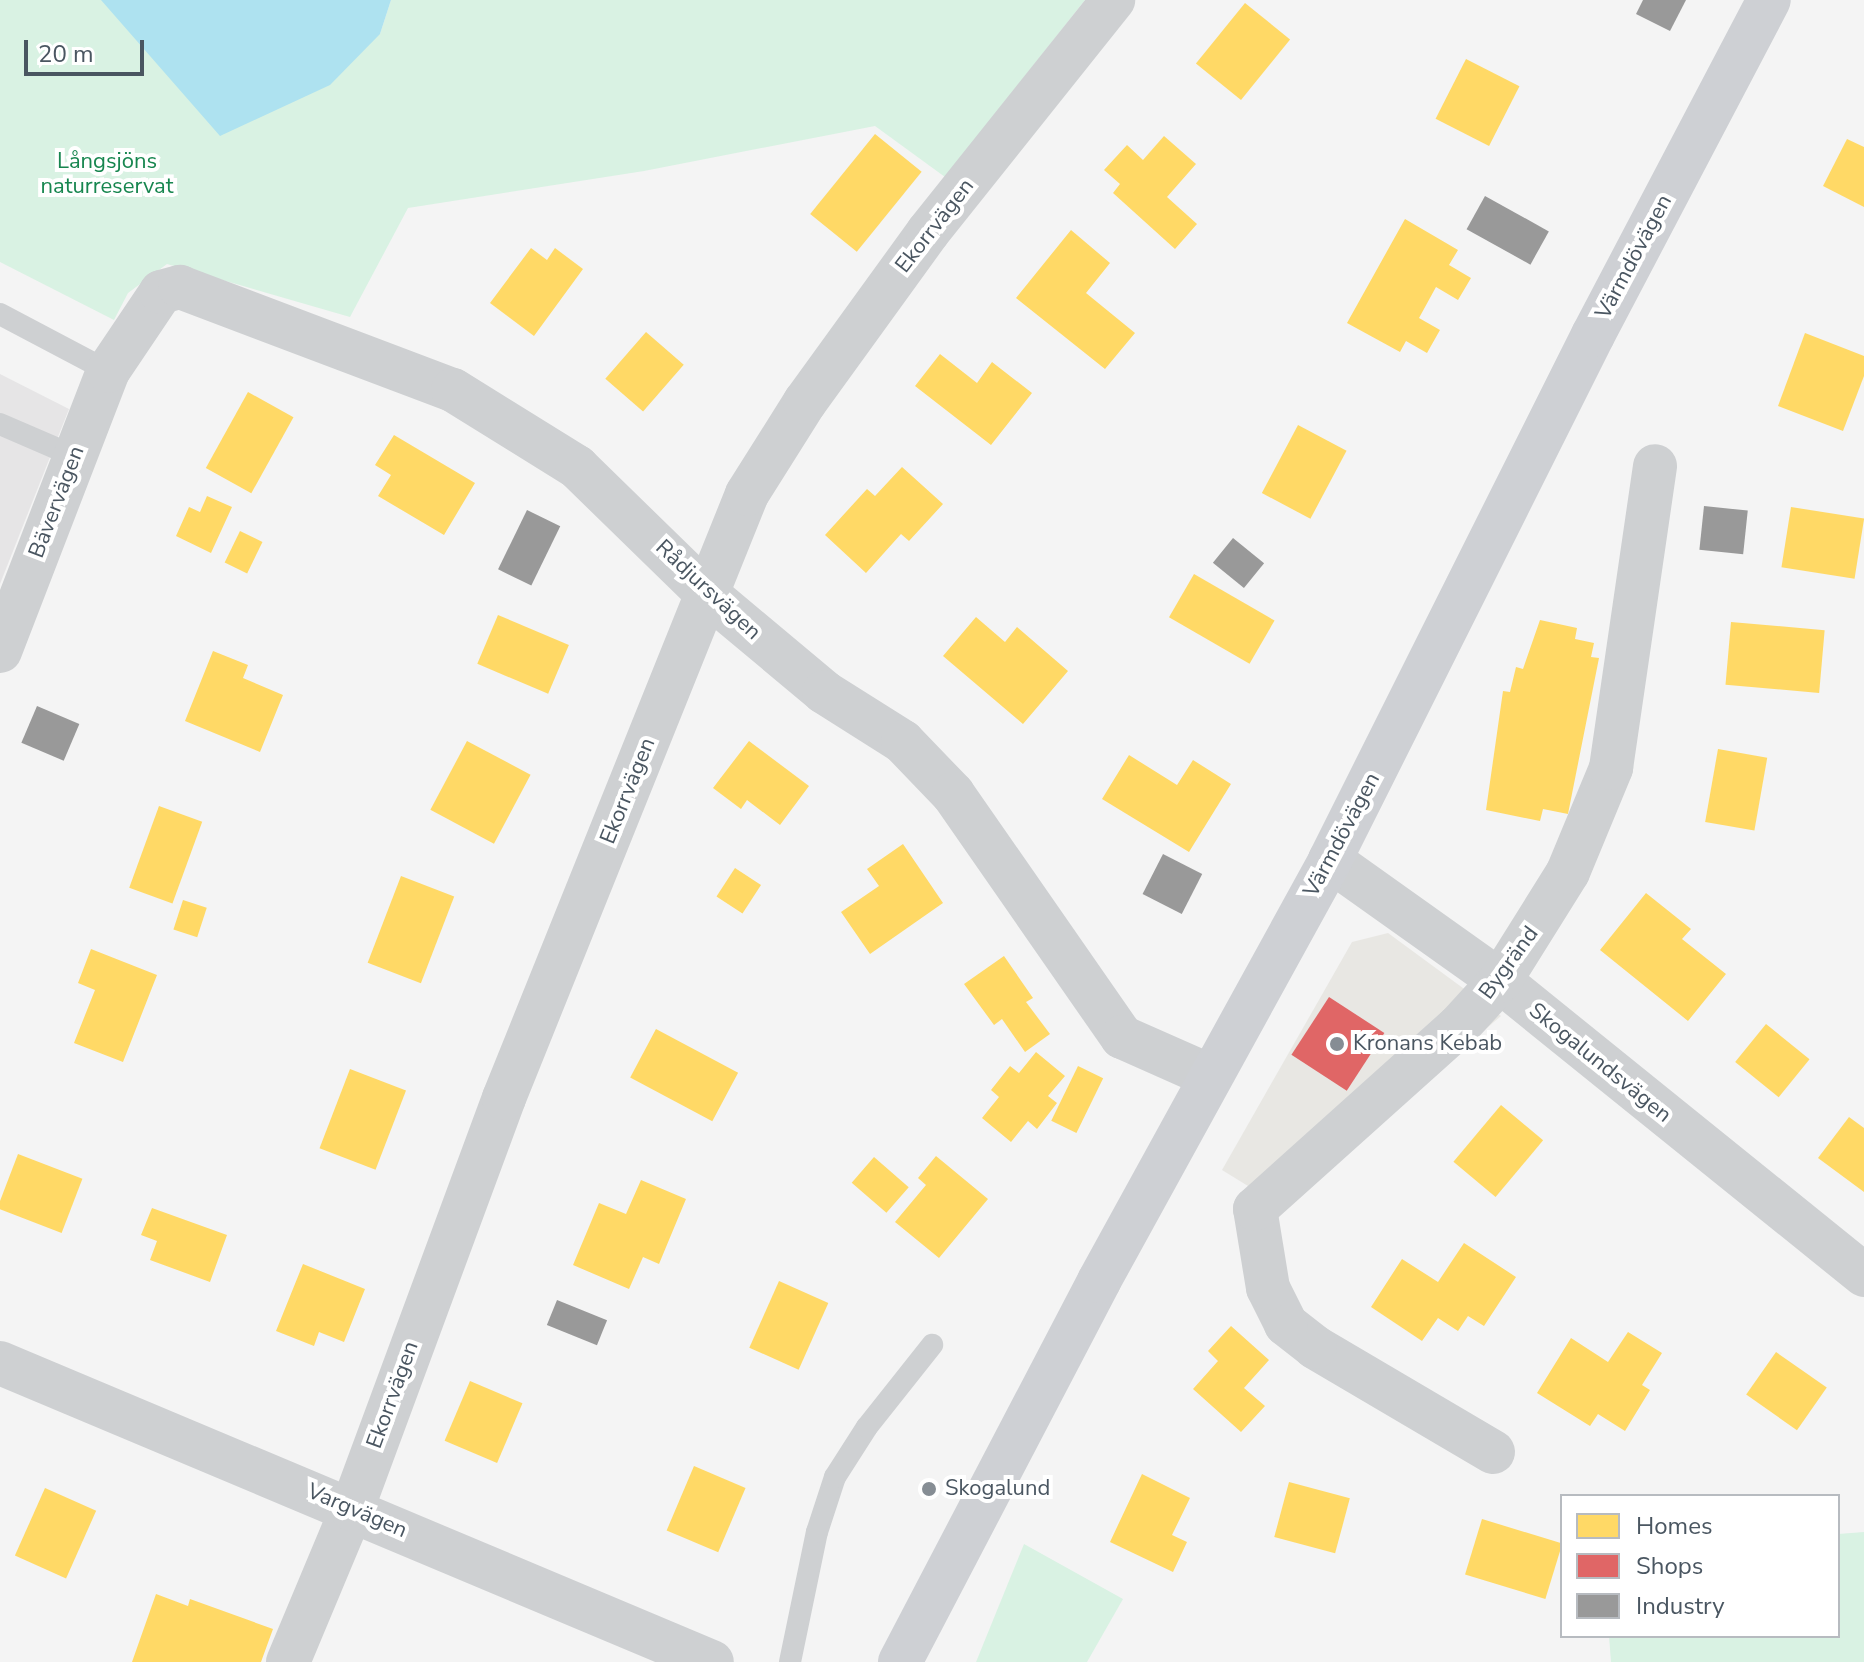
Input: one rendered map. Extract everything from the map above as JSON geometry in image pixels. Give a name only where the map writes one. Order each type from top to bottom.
[{"type":"main road","name":"Värmdövägen","points":[[900,1662],[1210,1076],[1330,860],[1593,335],[1769,0]]},
{"type":"street","name":"Ekorrvägen","points":[[288,1662],[352,1509],[504,1098],[747,494],[805,402],[928,232],[1113,0]]},
{"type":"street","name":"Rådjursvägen","points":[[113,363],[161,292],[180,287],[453,390],[577,467],[707,594],[824,692],[903,742],[953,794],[1122,1037],[1210,1076]]},
{"type":"street","name":"Bävervägen","points":[[0,651],[113,363]]},
{"type":"street","name":"Bygränd","points":[[1493,1452],[1315,1347],[1286,1324],[1268,1288],[1255,1209],[1458,1027],[1500,981],[1568,872],[1611,768],[1655,466]]},
{"type":"street","name":"Skogalundsvägen","points":[[1330,860],[1500,981],[1864,1275]]},
{"type":"street","name":"Vargvägen","points":[[0,1363],[712,1662]]},
{"type":"lane","points":[[0,314],[113,363]]},
{"type":"lane","points":[[0,424],[74,456]]},
{"type":"lane","points":[[790,1662],[817,1532],[835,1477],[867,1427],[932,1345]]},
{"type":"shaded area","points":[[0,374],[69,409],[0,584]]},
{"type":"shaded area","points":[[1388,933],[1501,1016],[1279,1205],[1222,1170],[1352,942]]},
{"type":"green space","name":"Långsjöns naturreservat","points":[[0,0],[101,0],[380,34],[391,0],[1085,0],[945,177],[875,126],[644,171],[408,208],[350,317],[167,264],[128,293],[114,320],[0,262]]},
{"type":"green space","points":[[1864,1532],[1864,1662],[1611,1662],[1609,1638],[1840,1638],[1840,1534]]},
{"type":"green space","points":[[1024,1544],[1123,1599],[1087,1662],[976,1662]]},
{"type":"water","points":[[101,0],[391,0],[380,34],[330,85],[220,136]]},
{"type":"building: Homes","points":[[1245,3],[1290,40],[1241,100],[1196,64]]},
{"type":"building: Homes","points":[[1466,59],[1519,86],[1489,146],[1436,119]]},
{"type":"building: Homes","points":[[875,134],[922,172],[857,252],[810,214]]},
{"type":"building: Homes","points":[[1164,136],[1196,164],[1167,197],[1197,224],[1175,249],[1113,193],[1120,184],[1104,170],[1127,145],[1143,160]]},
{"type":"building: Homes","points":[[1847,139],[1864,147],[1864,207],[1823,186]]},
{"type":"building: Homes","points":[[1405,219],[1458,250],[1449,265],[1471,278],[1458,300],[1436,287],[1419,318],[1440,330],[1427,353],[1406,341],[1400,352],[1347,323]]},
{"type":"building: Homes","points":[[1071,230],[1110,263],[1086,293],[1135,333],[1105,369],[1016,298]]},
{"type":"building: Homes","points":[[531,248],[547,260],[555,248],[583,269],[534,336],[490,303]]},
{"type":"building: Homes","points":[[646,332],[684,365],[643,412],[605,379]]},
{"type":"building: Homes","points":[[1805,333],[1864,356],[1864,376],[1843,431],[1778,406]]},
{"type":"building: Homes","points":[[940,354],[977,383],[992,362],[1032,393],[991,445],[915,386]]},
{"type":"building: Homes","points":[[248,392],[293,417],[251,493],[206,468]]},
{"type":"building: Homes","points":[[1298,425],[1347,451],[1310,519],[1262,493]]},
{"type":"building: Homes","points":[[394,435],[475,483],[444,535],[378,496],[391,475],[375,465]]},
{"type":"building: Homes","points":[[902,467],[943,504],[909,541],[901,534],[866,573],[825,535],[867,489],[875,496]]},
{"type":"building: Homes","points":[[207,496],[232,507],[211,553],[176,536],[189,507],[200,512]]},
{"type":"building: Homes","points":[[1791,507],[1864,519],[1855,579],[1781,567]]},
{"type":"building: Homes","points":[[240,531],[262,542],[247,573],[225,562]]},
{"type":"building: Homes","points":[[1194,574],[1275,620],[1250,664],[1169,617]]},
{"type":"building: Homes","points":[[498,615],[569,645],[548,694],[477,664]]},
{"type":"building: Homes","points":[[976,617],[1005,642],[1017,627],[1068,671],[1023,724],[943,656]]},
{"type":"building: Homes","points":[[1540,620],[1577,628],[1575,639],[1594,643],[1591,657],[1599,658],[1568,814],[1543,809],[1540,821],[1486,810],[1503,691],[1510,692],[1516,667],[1523,669]]},
{"type":"building: Homes","points":[[1731,622],[1825,630],[1819,693],[1726,685]]},
{"type":"building: Homes","points":[[213,651],[248,665],[243,678],[283,695],[260,752],[185,721]]},
{"type":"building: Homes","points":[[467,741],[531,775],[494,844],[430,810]]},
{"type":"building: Homes","points":[[749,741],[809,786],[780,825],[747,800],[741,809],[713,788]]},
{"type":"building: Homes","points":[[1718,749],[1767,758],[1754,831],[1705,822]]},
{"type":"building: Homes","points":[[1129,755],[1177,785],[1193,760],[1231,784],[1189,852],[1102,799]]},
{"type":"building: Homes","points":[[159,806],[202,822],[172,903],[129,888]]},
{"type":"building: Homes","points":[[903,844],[943,903],[870,954],[841,912],[879,886],[867,869]]},
{"type":"building: Homes","points":[[735,868],[761,885],[742,913],[716,897]]},
{"type":"building: Homes","points":[[401,876],[454,896],[421,983],[368,963]]},
{"type":"building: Homes","points":[[1646,893],[1691,929],[1682,939],[1726,974],[1688,1021],[1600,950]]},
{"type":"building: Homes","points":[[183,900],[207,908],[197,937],[173,929]]},
{"type":"building: Homes","points":[[91,949],[157,975],[123,1062],[74,1043],[95,990],[78,983]]},
{"type":"building: Homes","points":[[1004,956],[1033,998],[1026,1002],[1050,1034],[1025,1052],[1002,1019],[994,1025],[964,984]]},
{"type":"building: Homes","points":[[1766,1024],[1810,1059],[1779,1097],[1735,1062]]},
{"type":"building: Homes","points":[[656,1029],[738,1073],[712,1121],[630,1078]]},
{"type":"building: Homes","points":[[1036,1052],[1065,1076],[1048,1096],[1057,1103],[1037,1129],[1028,1121],[1011,1142],[982,1118],[999,1097],[991,1090],[1010,1066],[1019,1073]]},
{"type":"building: Homes","points":[[1078,1066],[1103,1078],[1076,1133],[1051,1121]]},
{"type":"building: Homes","points":[[350,1069],[406,1091],[376,1170],[320,1148]]},
{"type":"building: Homes","points":[[1501,1105],[1543,1140],[1496,1197],[1453,1162]]},
{"type":"building: Homes","points":[[1849,1117],[1864,1128],[1864,1192],[1818,1158]]},
{"type":"building: Homes","points":[[18,1154],[82,1179],[62,1233],[0,1209],[0,1201]]},
{"type":"building: Homes","points":[[936,1156],[988,1199],[939,1258],[895,1222],[926,1185],[918,1178]]},
{"type":"building: Homes","points":[[874,1157],[909,1187],[886,1213],[852,1183]]},
{"type":"building: Homes","points":[[641,1180],[686,1199],[659,1264],[643,1257],[629,1289],[573,1265],[599,1203],[626,1214]]},
{"type":"building: Homes","points":[[152,1208],[227,1235],[210,1282],[150,1260],[157,1241],[141,1235]]},
{"type":"building: Homes","points":[[1464,1243],[1516,1277],[1484,1326],[1468,1316],[1458,1331],[1438,1318],[1422,1341],[1371,1307],[1402,1259],[1438,1282]]},
{"type":"building: Homes","points":[[303,1264],[365,1289],[344,1342],[319,1332],[314,1346],[276,1331]]},
{"type":"building: Homes","points":[[779,1281],[828,1303],[799,1370],[749,1348]]},
{"type":"building: Homes","points":[[1231,1326],[1269,1360],[1244,1388],[1265,1406],[1241,1432],[1193,1389],[1218,1361],[1208,1351]]},
{"type":"building: Homes","points":[[1628,1332],[1662,1353],[1642,1385],[1650,1390],[1625,1431],[1598,1414],[1590,1426],[1537,1393],[1571,1338],[1608,1362]]},
{"type":"building: Homes","points":[[1776,1352],[1827,1388],[1797,1430],[1746,1395]]},
{"type":"building: Homes","points":[[470,1381],[522,1403],[497,1463],[445,1441]]},
{"type":"building: Homes","points":[[694,1466],[746,1488],[718,1552],[667,1530]]},
{"type":"building: Homes","points":[[1142,1474],[1190,1498],[1172,1535],[1187,1542],[1173,1572],[1110,1542]]},
{"type":"building: Homes","points":[[1289,1482],[1350,1498],[1335,1553],[1274,1537]]},
{"type":"building: Homes","points":[[45,1488],[96,1511],[66,1578],[15,1556]]},
{"type":"building: Homes","points":[[1482,1519],[1560,1543],[1545,1599],[1465,1574]]},
{"type":"building: Homes","points":[[156,1594],[188,1606],[190,1599],[273,1629],[261,1662],[132,1662]]},
{"type":"building: Shops","name":"Kronans Kebab","points":[[1329,997],[1384,1033],[1347,1091],[1291,1055]]},
{"type":"building: Industry","points":[[1643,0],[1686,0],[1670,31],[1636,14]]},
{"type":"building: Industry","points":[[1485,196],[1549,231],[1530,265],[1467,229]]},
{"type":"building: Industry","points":[[1704,506],[1748,511],[1743,554],[1699,550]]},
{"type":"building: Industry","points":[[527,510],[560,526],[531,586],[498,569]]},
{"type":"building: Industry","points":[[1233,538],[1264,563],[1244,588],[1213,563]]},
{"type":"building: Industry","points":[[37,706],[79,724],[64,761],[21,743]]},
{"type":"building: Industry","points":[[1163,854],[1202,874],[1182,914],[1143,894]]},
{"type":"building: Industry","points":[[557,1300],[607,1320],[597,1345],[547,1325]]},
{"type":"place","name":"Kronans Kebab","points":[[1337,1044]]},
{"type":"place","name":"Skogalund","points":[[929,1489]]}]
